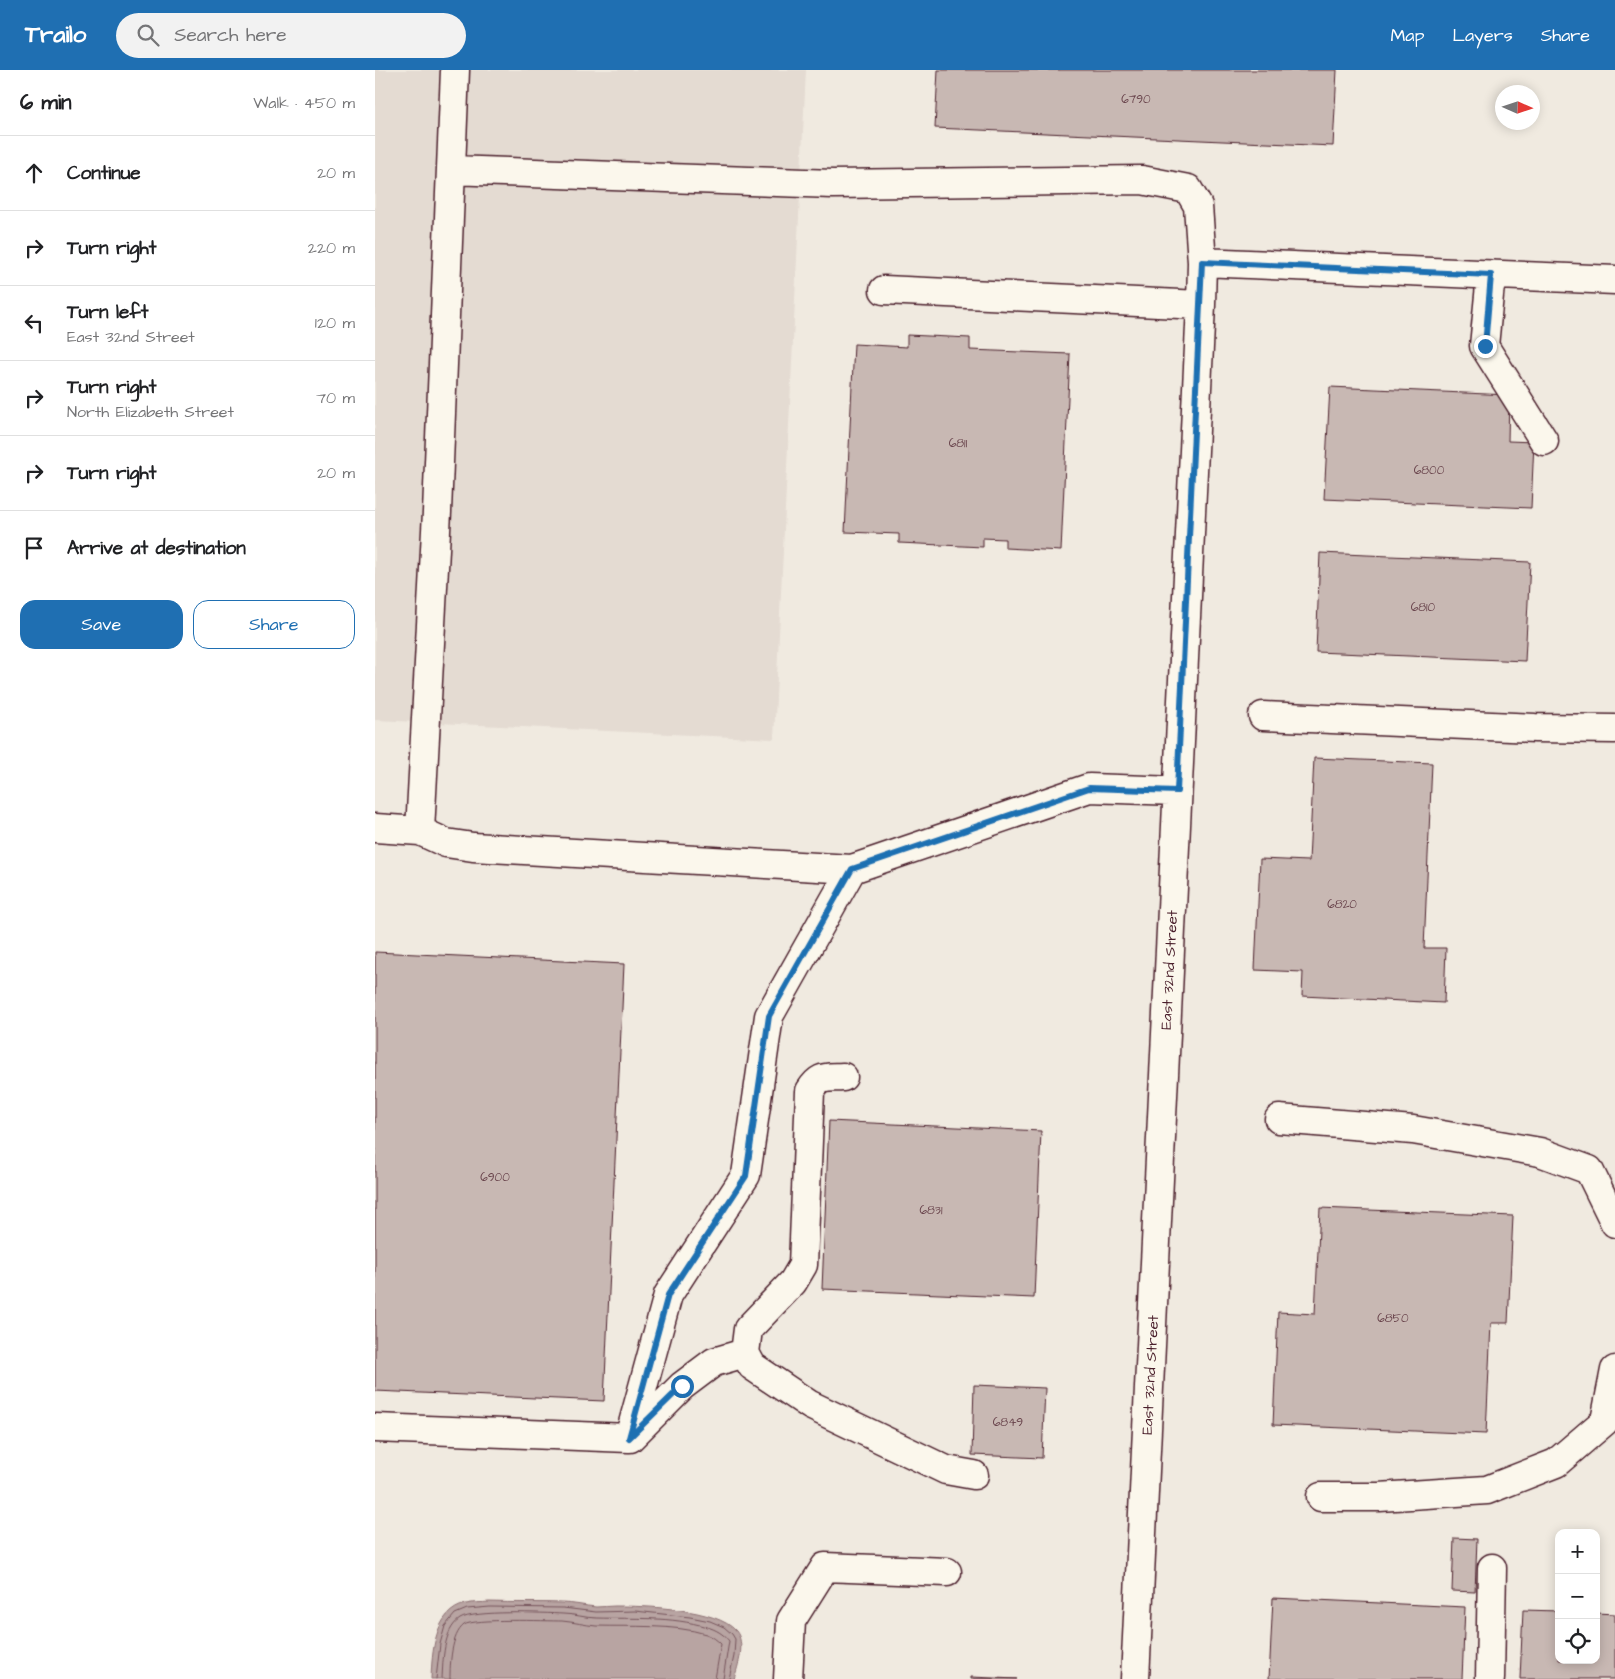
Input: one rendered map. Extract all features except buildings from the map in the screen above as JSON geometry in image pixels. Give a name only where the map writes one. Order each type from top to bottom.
[{"type":"street","points":[[420,831],[437,512],[455,70]]},
{"type":"street","name":"East 32nd Street","points":[[451,170],[833,184],[1142,180],[1188,189],[1198,206],[1202,262],[1201,305],[1135,1679]]},
{"type":"street","points":[[1202,262],[1615,280]]},
{"type":"street","points":[[1491,275],[1485,346],[1544,441]]},
{"type":"street","points":[[884,290],[1201,305]]},
{"type":"street","points":[[1263,716],[1535,728],[1615,729]]},
{"type":"street","points":[[375,828],[420,831],[446,843],[473,848],[852,869],[1089,788],[1177,791]]},
{"type":"street","points":[[629,1438],[668,1295],[746,1176],[769,1016],[852,869]]},
{"type":"street","points":[[843,1077],[824,1078],[816,1081],[810,1091],[803,1265],[793,1282],[748,1329],[745,1353],[752,1366],[811,1405],[946,1470],[975,1475]]},
{"type":"street","points":[[1279,1119],[1413,1130],[1540,1152],[1589,1170],[1615,1223]]},
{"type":"street","points":[[375,1428],[629,1438],[682,1386],[714,1362],[745,1353]]},
{"type":"street","points":[[1321,1497],[1379,1497],[1487,1490],[1556,1463],[1605,1421],[1615,1370]]},
{"type":"street","points":[[788,1679],[791,1621],[825,1567],[947,1572]]},
{"type":"street","points":[[1490,1679],[1492,1568]]},
{"type":"shaded area","points":[[375,70],[806,70],[774,739],[375,720]]},
{"type":"water","points":[[489,1602],[566,1603],[596,1607],[643,1607],[697,1613],[727,1623],[736,1631],[741,1648],[739,1661],[734,1679],[431,1679],[432,1657],[437,1634],[447,1615],[455,1608],[466,1604]]},
{"type":"route","points":[[682,1386],[629,1438],[668,1295],[746,1176],[769,1016],[852,869],[1089,788],[1177,791],[1202,262],[1491,275],[1485,346]]}]
